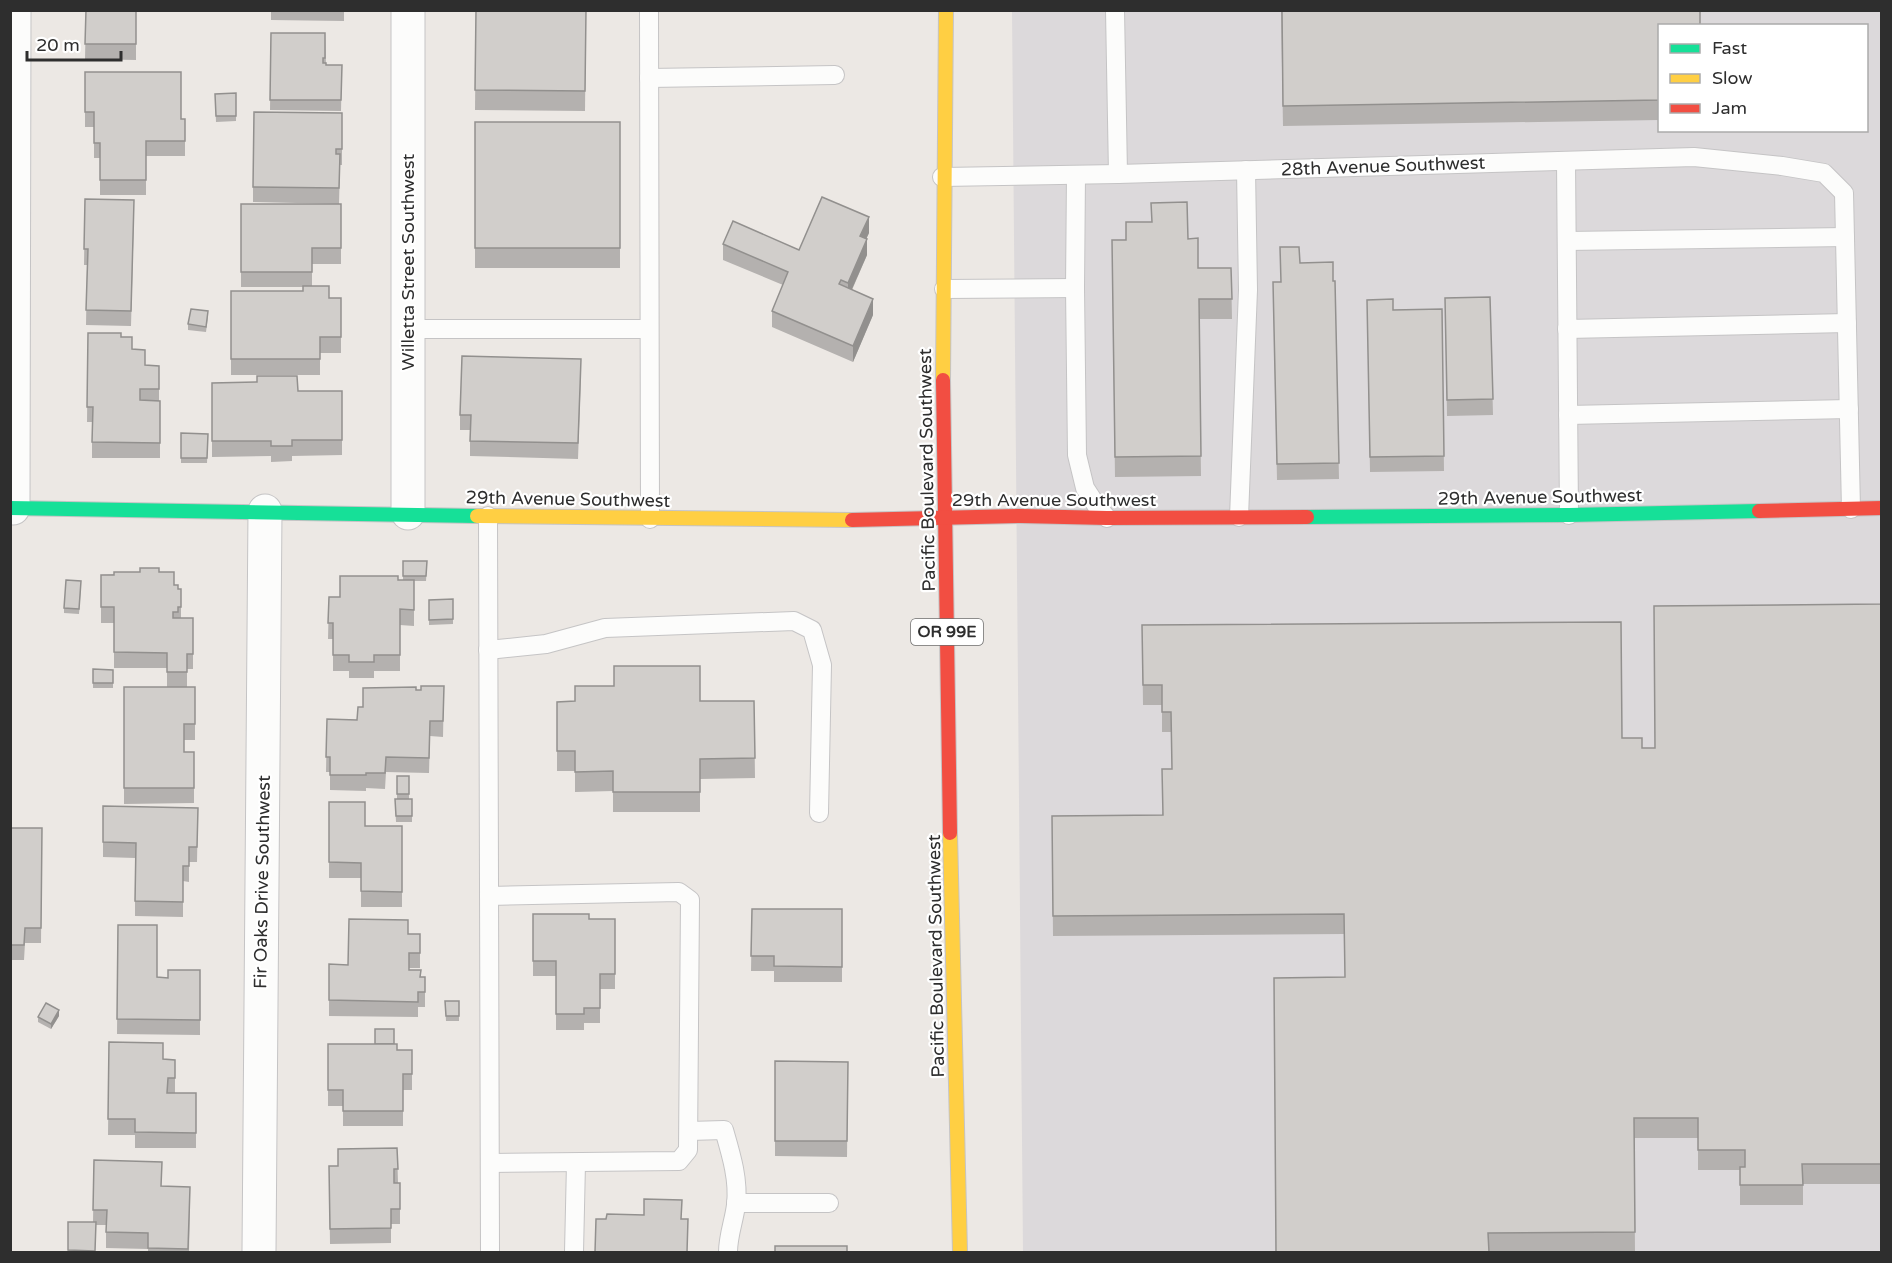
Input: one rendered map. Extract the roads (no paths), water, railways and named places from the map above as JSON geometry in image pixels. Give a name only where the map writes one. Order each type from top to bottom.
[{"type":"street","points":[[12,508],[14,10]]},
{"type":"street","name":"Willetta Street Southwest","points":[[408,10],[408,513]]},
{"type":"street","name":"Pacific Boulevard Southwest","points":[[946,10],[942,177],[944,518],[960,1252]]},
{"type":"street","name":"29th Avenue Southwest","points":[[12,508],[408,513],[650,519],[879,520],[1021,516],[1107,518],[1569,515],[1881,508]]},
{"type":"street","name":"Fir Oaks Drive Southwest","points":[[258,1252],[265,511]]},
{"type":"lane","points":[[649,10],[650,519]]},
{"type":"lane","points":[[1115,10],[1118,174]]},
{"type":"lane","points":[[649,78],[835,75]]},
{"type":"lane","name":"28th Avenue Southwest","points":[[942,177],[1694,157],[1782,166],[1824,173],[1844,193],[1845,237]]},
{"type":"lane","points":[[1566,161],[1569,515]]},
{"type":"lane","points":[[1239,517],[1248,290],[1246,170]]},
{"type":"lane","points":[[1077,175],[1075,288],[1077,455],[1085,488],[1107,518]]},
{"type":"lane","points":[[1567,241],[1845,237],[1851,509]]},
{"type":"lane","points":[[944,289],[1075,288]]},
{"type":"lane","points":[[1568,329],[1847,323]]},
{"type":"lane","points":[[408,329],[648,329]]},
{"type":"lane","points":[[1568,415],[1849,410]]},
{"type":"lane","points":[[488,516],[490,1252]]},
{"type":"lane","points":[[489,650],[546,644],[605,628],[794,621],[812,630],[822,665],[819,813]]},
{"type":"lane","points":[[489,896],[679,892],[690,900],[688,1150],[679,1161],[490,1163]]},
{"type":"lane","points":[[689,1131],[724,1130],[734,1165],[736,1203],[728,1252]]},
{"type":"lane","points":[[574,1252],[576,1163]]},
{"type":"lane","points":[[736,1203],[829,1203]]}]
